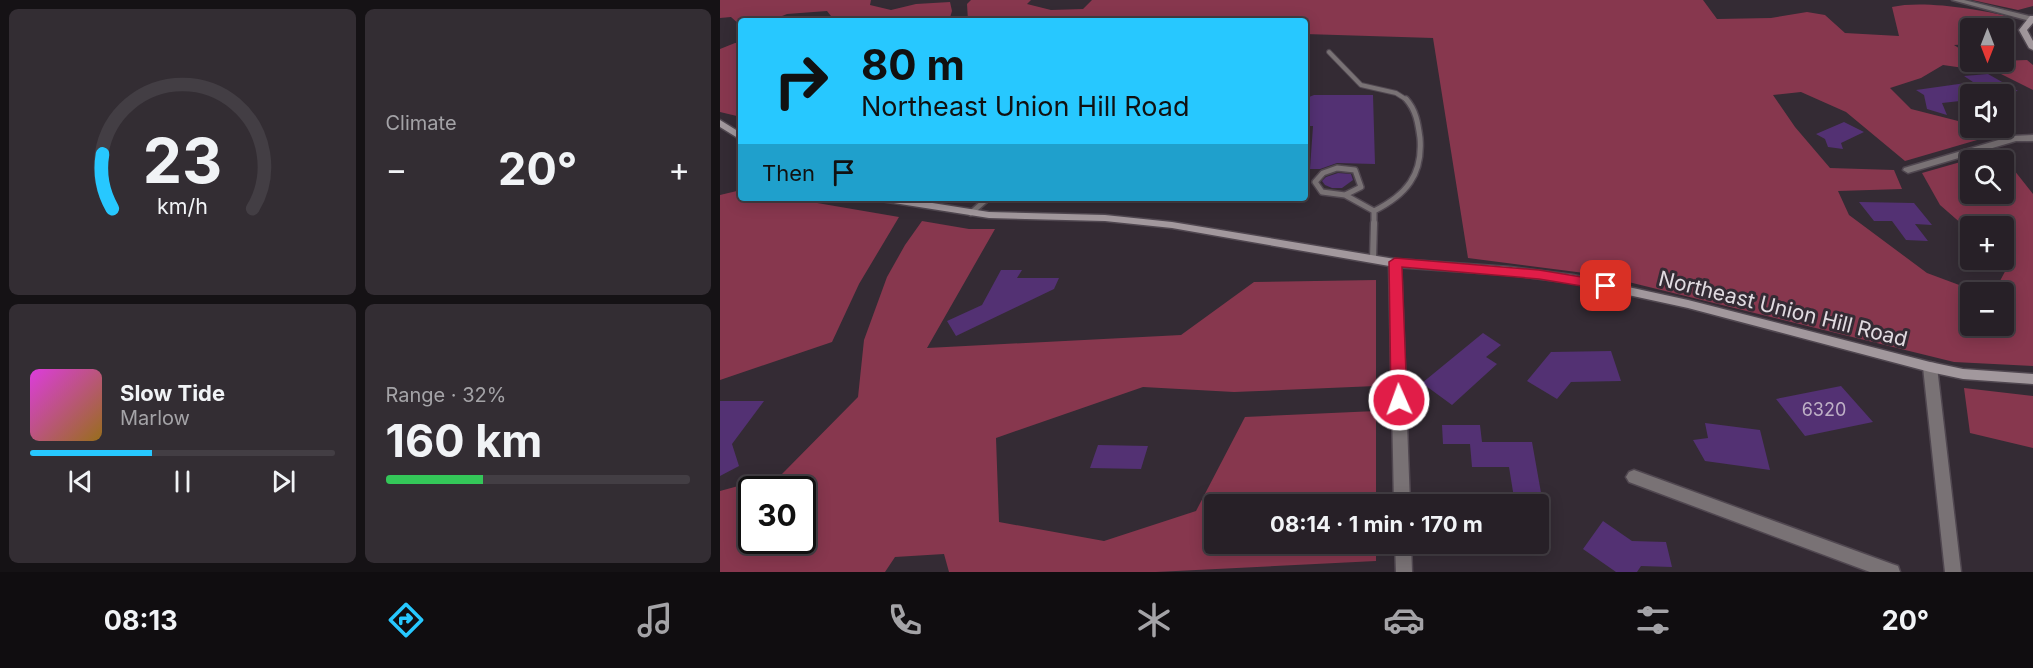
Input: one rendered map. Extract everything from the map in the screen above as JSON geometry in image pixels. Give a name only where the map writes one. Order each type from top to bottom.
[{"type":"street","points":[[1956,0],[2032,18],[2023,30],[2032,47]]},
{"type":"street","points":[[720,123],[738,135]]},
{"type":"street","points":[[1908,170],[2015,138],[2033,138]]},
{"type":"street","name":"Northeast Union Hill Road","points":[[898,201],[1012,217],[1105,218],[1172,225],[1372,259],[1539,274],[1623,289],[1688,304],[1930,367],[1963,374],[2033,379]]},
{"type":"street","points":[[1395,262],[1402,494]]},
{"type":"street","points":[[1930,367],[1953,572]]},
{"type":"street","points":[[1634,477],[1892,572]]},
{"type":"street","points":[[1403,554],[1404,572]]},
{"type":"lane","points":[[1329,52],[1360,85],[1403,96],[1414,108],[1420,137],[1418,175],[1407,190],[1392,203],[1374,211]]},
{"type":"lane","points":[[1346,195],[1361,187],[1355,171],[1332,167],[1319,174],[1315,182],[1322,192],[1346,195],[1374,211]]},
{"type":"lane","points":[[971,213],[985,201]]},
{"type":"lane","points":[[1372,259],[1375,249],[1374,211]]},
{"type":"shaded area","points":[[720,0],[871,0],[870,5],[891,10],[916,4],[950,2],[952,11],[950,18],[833,18],[827,11],[787,14],[777,18],[738,18],[738,23],[731,17],[720,18]]},
{"type":"shaded area","points":[[971,0],[1031,0],[1027,4],[1051,10],[1083,9],[1092,0],[1703,0],[1717,19],[1771,18],[1807,12],[1825,15],[1845,33],[1899,36],[1892,7],[1934,5],[1967,8],[2011,17],[1960,18],[1960,45],[1954,45],[1960,49],[1960,67],[1943,65],[1921,78],[1890,88],[1911,109],[1960,121],[1960,138],[1984,138],[1905,161],[1846,112],[1801,92],[1773,95],[1795,127],[1830,168],[1894,170],[1902,189],[1838,191],[1849,215],[1927,273],[1960,285],[1960,336],[2014,336],[2014,282],[1999,282],[2006,270],[2014,270],[2014,216],[1960,216],[1960,222],[1940,205],[1922,173],[1960,162],[1960,204],[2014,204],[2014,170],[2033,194],[2033,366],[1954,362],[1600,275],[1468,258],[1433,38],[1308,34],[1308,18],[968,18],[967,4]]},
{"type":"shaded area","points":[[1972,0],[2033,0],[2033,6],[2018,10]]},
{"type":"shaded area","points":[[738,43],[738,116],[720,112],[720,49]]},
{"type":"shaded area","points":[[2014,60],[2027,60],[2033,65],[2033,90],[1999,73],[1992,72],[2014,72]]},
{"type":"shaded area","points":[[738,191],[738,201],[806,201],[899,217],[859,284],[832,342],[720,380],[720,195]]},
{"type":"shaded area","points":[[922,221],[969,229],[995,229],[927,348],[1181,335],[1254,282],[1376,280],[1376,386],[1234,392],[1143,387],[996,438],[999,522],[1104,541],[1196,511],[1204,496],[1204,554],[1376,554],[1376,561],[1156,572],[949,572],[944,554],[895,557],[885,572],[720,572],[720,491],[738,486],[738,554],[816,554],[816,476],[775,476],[782,474],[858,397],[864,340],[887,277]]},
{"type":"shaded area","points":[[1964,388],[2033,396],[2033,448],[1970,433]]},
{"type":"shaded area","points":[[1376,411],[1376,494],[1205,494],[1245,417]]},
{"type":"building","points":[[1988,74],[2006,84],[1960,84],[1960,101],[1942,103],[1947,115],[1927,109],[1924,95],[1916,90],[1973,82],[1964,76]]},
{"type":"building","points":[[1314,95],[1373,95],[1375,164],[1337,163],[1320,169],[1310,169],[1313,126],[1309,126],[1309,97]]},
{"type":"building","points":[[1844,122],[1864,132],[1841,143],[1843,149],[1828,147],[1825,139],[1816,134]]},
{"type":"building","points":[[1338,173],[1351,174],[1353,180],[1342,188],[1332,188],[1322,181],[1326,177]]},
{"type":"building","points":[[1859,202],[1914,203],[1932,225],[1915,224],[1928,241],[1906,240],[1892,221],[1874,221]]},
{"type":"building","points":[[1001,270],[1022,270],[1017,278],[1059,278],[1054,289],[956,336],[947,321],[982,305]]},
{"type":"building","points":[[1483,333],[1501,345],[1486,357],[1497,364],[1452,405],[1422,383]]},
{"type":"building","points":[[1611,351],[1621,381],[1571,382],[1557,399],[1527,381],[1551,352]]},
{"type":"building","points":[[1841,386],[1873,422],[1805,436],[1776,399]]},
{"type":"building","points":[[720,401],[764,401],[732,444],[739,466],[720,476]]},
{"type":"building","points":[[1705,423],[1760,430],[1770,470],[1705,461],[1693,440],[1708,438]]},
{"type":"building","points":[[1442,425],[1480,425],[1482,442],[1532,442],[1541,494],[1513,494],[1509,467],[1472,467],[1470,444],[1443,444]]},
{"type":"building","points":[[1098,445],[1148,446],[1141,469],[1090,468]]},
{"type":"building","points":[[1603,521],[1632,541],[1666,542],[1672,567],[1641,566],[1637,572],[1616,572],[1583,549]]},
{"type":"route","points":[[1399,400],[1395,262],[1539,274],[1606,286]]}]
